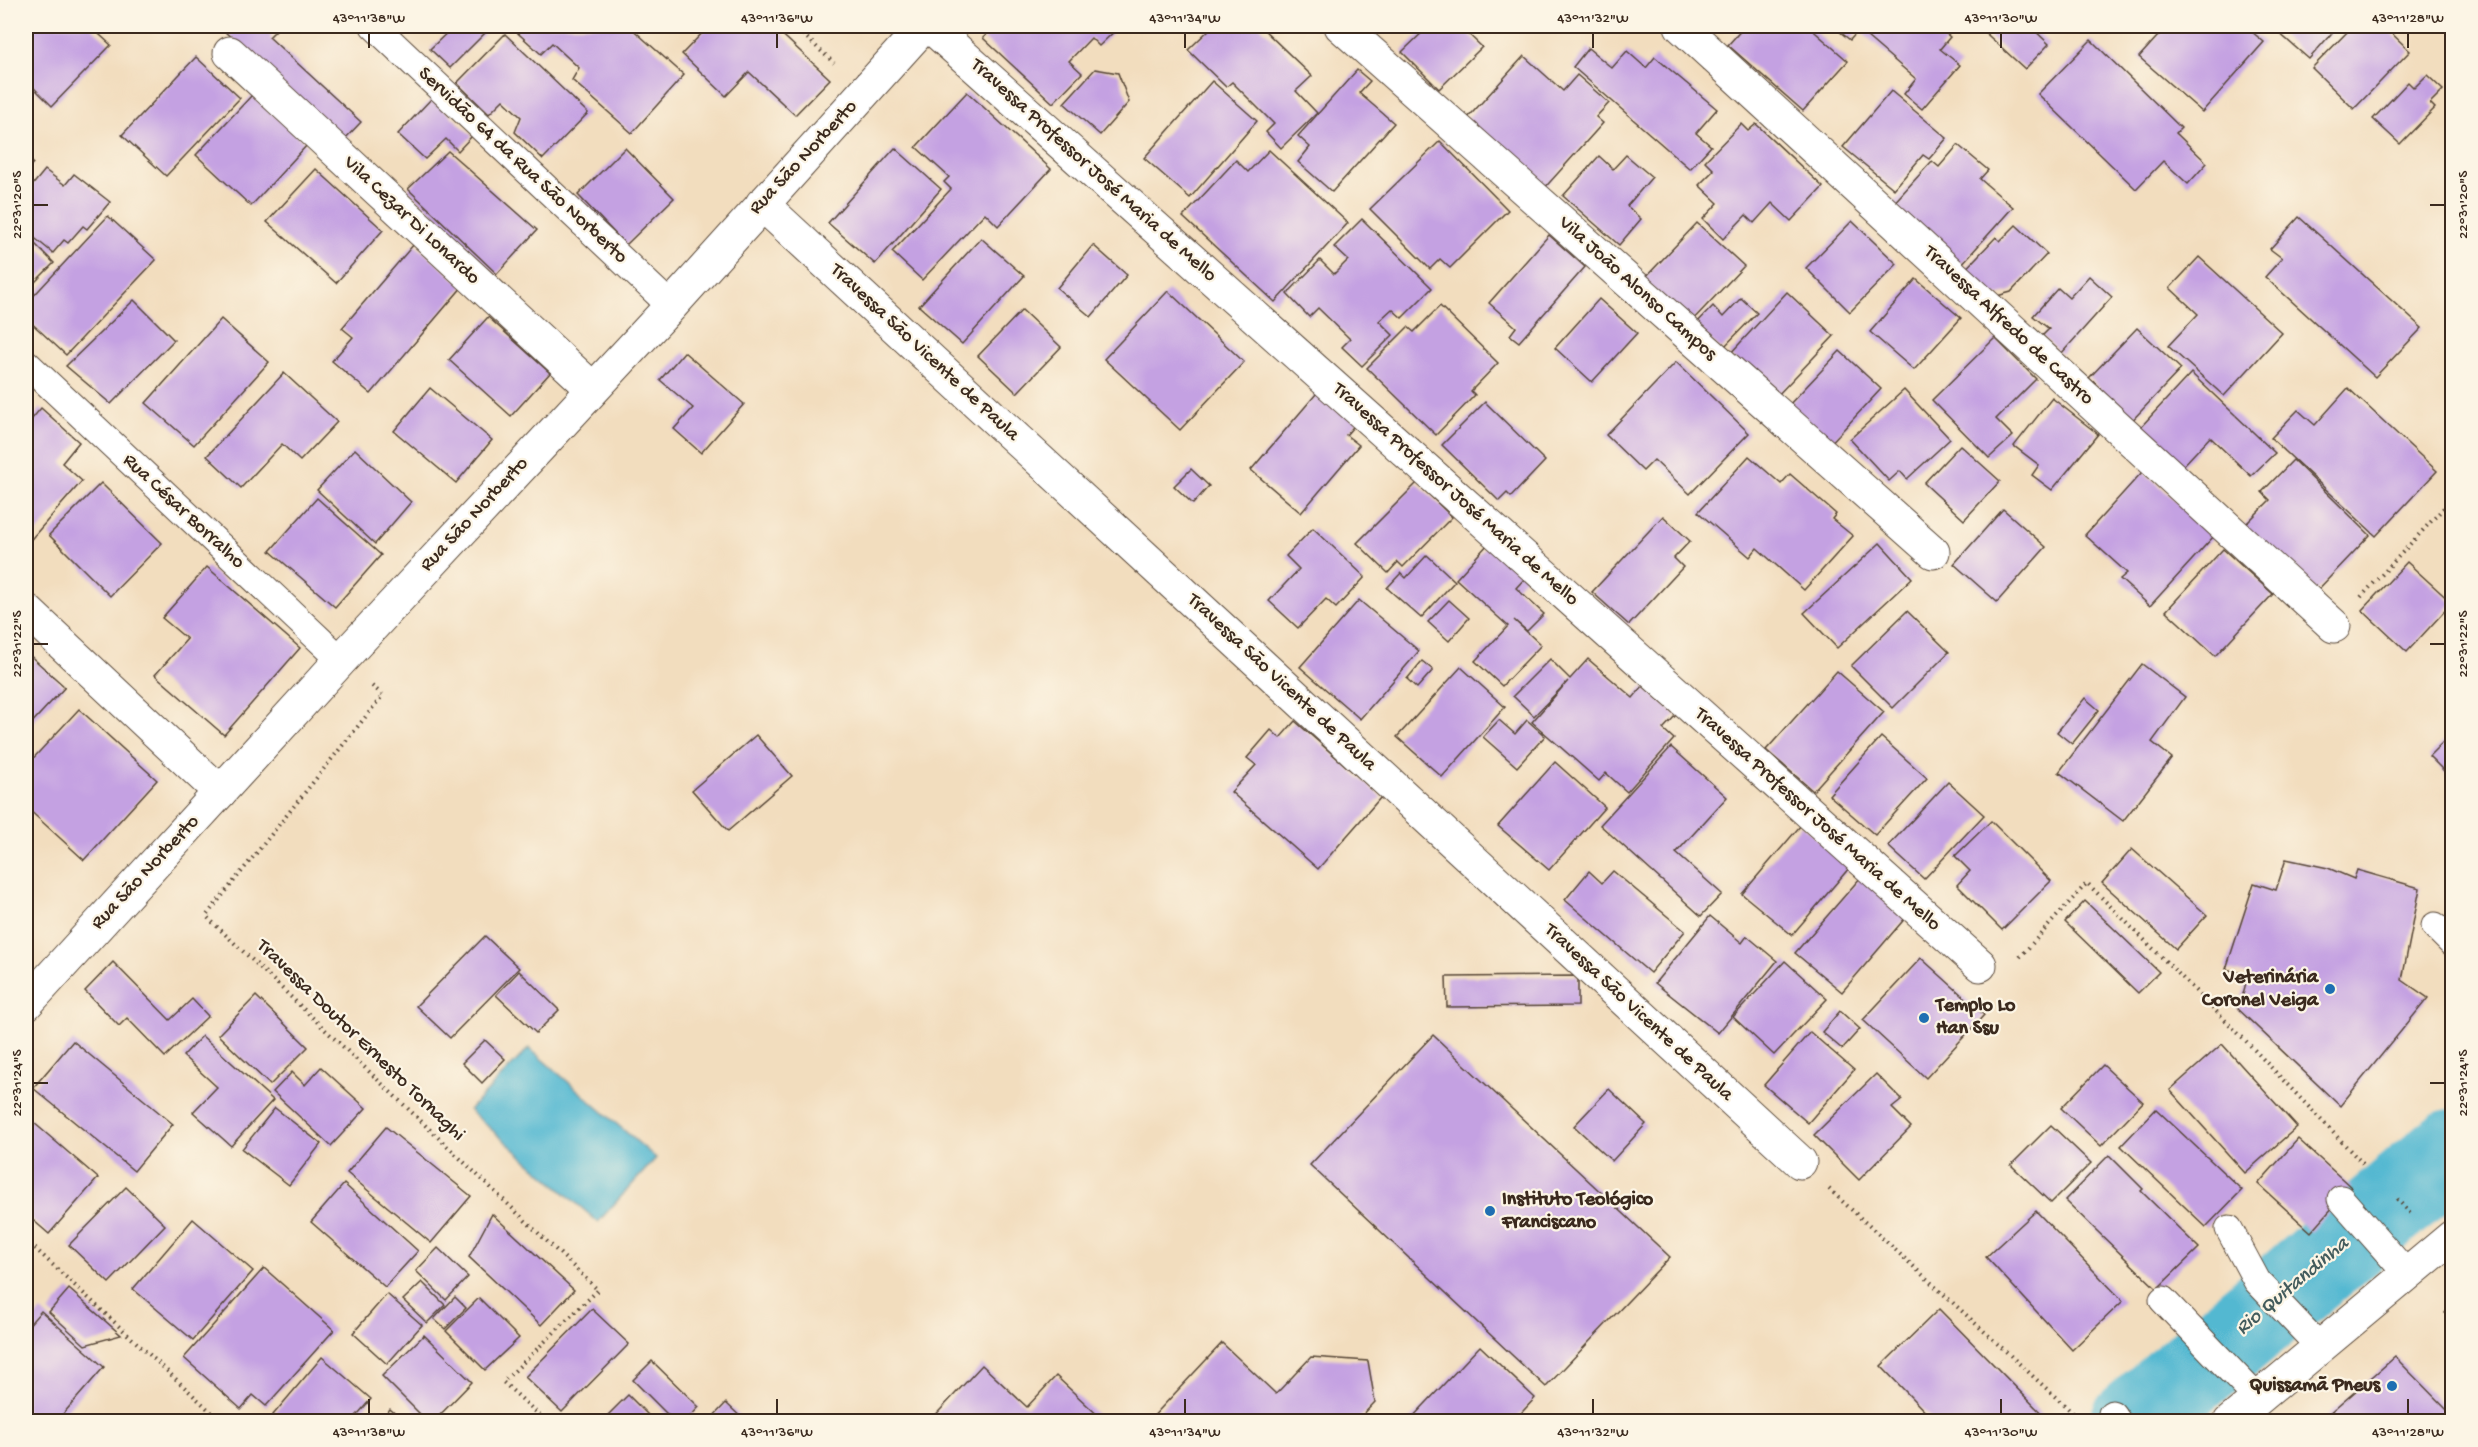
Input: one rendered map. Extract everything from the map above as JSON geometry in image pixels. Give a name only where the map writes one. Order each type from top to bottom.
[{"type":"street","name":"Rua São Norberto","points":[[26,1004],[670,306],[924,26]]},
{"type":"street","name":"Travessa Professor José Maria de Mello","points":[[930,26],[1980,965]]},
{"type":"street","name":"Vila João Alonso Campos","points":[[1341,26],[1934,552]]},
{"type":"street","name":"Travessa Alfredo de Castro","points":[[1682,26],[2334,626]]},
{"type":"street","name":"Vila Cezar Di Lonardo","points":[[230,53],[593,389]]},
{"type":"street","name":"Travessa São Vicente de Paula","points":[[762,204],[1800,1162]]},
{"type":"street","points":[[26,610],[220,792]]},
{"type":"street","points":[[2230,1422],[2447,1242]]},
{"type":"lane","name":"Servidão 64 da Rua São Norberto","points":[[374,26],[670,306]]},
{"type":"lane","name":"Rua César Borralho","points":[[26,363],[341,660]]},
{"type":"lane","points":[[2341,1199],[2408,1275]]},
{"type":"lane","points":[[2229,1229],[2257,1281],[2320,1347]]},
{"type":"lane","points":[[2163,1300],[2258,1399]]},
{"type":"path","points":[[794,26],[840,68],[869,88]]},
{"type":"path","points":[[2334,626],[2452,499]]},
{"type":"path","name":"Travessa Doutor Ernesto Tornaghi","points":[[341,660],[383,695],[206,916],[598,1290],[503,1382],[547,1422]]},
{"type":"path","points":[[1980,965],[1997,982],[2087,883],[2244,1039],[2369,1170]]},
{"type":"path","points":[[1800,1162],[2073,1413]]},
{"type":"path","points":[[2393,1195],[2447,1242]]},
{"type":"path","points":[[26,1240],[222,1422]]},
{"type":"path","points":[[532,1422],[539,1414]]},
{"type":"water","points":[[529,1048],[656,1158],[598,1222],[469,1110]]},
{"type":"building","points":[[26,26],[90,26],[111,45],[52,106],[26,80]]},
{"type":"building","points":[[227,26],[280,26],[269,37],[361,122],[343,141],[223,30]]},
{"type":"building","points":[[454,26],[492,26],[450,68],[430,49]]},
{"type":"building","points":[[510,26],[629,26],[684,75],[632,133],[572,80],[579,68],[552,43],[541,54]]},
{"type":"building","points":[[709,26],[773,26],[830,79],[795,115],[749,72],[726,96],[682,54]]},
{"type":"building","points":[[995,26],[1120,26],[1099,46],[1091,38],[1069,61],[1082,73],[1053,103],[983,38]]},
{"type":"building","points":[[1213,26],[1260,26],[1312,76],[1296,91],[1317,113],[1281,148],[1266,132],[1274,124],[1232,82],[1226,87],[1188,50]]},
{"type":"building","points":[[1429,26],[1460,26],[1482,47],[1439,89],[1402,52]]},
{"type":"building","points":[[1745,26],[1808,26],[1848,61],[1803,111],[1728,45]]},
{"type":"building","points":[[1833,26],[1937,26],[1950,37],[1940,49],[1960,65],[1922,109],[1904,94],[1916,79],[1859,30],[1850,40]]},
{"type":"building","points":[[1978,26],[2030,26],[2049,44],[2025,69]]},
{"type":"building","points":[[2167,26],[2245,26],[2264,42],[2202,112],[2139,57]]},
{"type":"building","points":[[2271,26],[2338,26],[2309,59]]},
{"type":"building","points":[[2353,26],[2384,26],[2410,51],[2354,109],[2312,68]]},
{"type":"building","points":[[505,34],[588,113],[543,159],[515,132],[521,117],[503,100],[489,114],[457,83]]},
{"type":"building","points":[[2091,40],[2181,128],[2176,133],[2207,163],[2188,184],[2163,161],[2136,189],[2038,94]]},
{"type":"building","points":[[1588,48],[1612,68],[1627,51],[1646,68],[1655,57],[1717,109],[1696,133],[1711,146],[1690,169],[1573,67]]},
{"type":"building","points":[[1524,56],[1563,91],[1577,75],[1609,103],[1596,117],[1603,123],[1541,192],[1464,122]]},
{"type":"building","points":[[196,57],[240,98],[166,176],[122,135]]},
{"type":"building","points":[[1095,69],[1118,73],[1129,102],[1100,135],[1064,103]]},
{"type":"building","points":[[1357,70],[1370,81],[1359,93],[1394,123],[1332,192],[1298,162],[1310,147],[1298,136]]},
{"type":"building","points":[[2427,75],[2443,90],[2430,103],[2435,108],[2400,144],[2373,119],[2408,82],[2414,88]]},
{"type":"building","points":[[1212,81],[1257,121],[1190,198],[1144,158]]},
{"type":"building","points":[[1891,91],[1947,138],[1929,159],[1923,155],[1894,189],[1843,147]]},
{"type":"building","points":[[967,92],[1051,169],[998,226],[985,213],[922,280],[892,252],[951,189],[944,182],[949,177],[916,147]]},
{"type":"building","points":[[252,95],[307,145],[251,206],[196,155]]},
{"type":"building","points":[[432,98],[472,136],[458,151],[446,139],[425,159],[398,134]]},
{"type":"building","points":[[1741,124],[1748,131],[1756,124],[1823,187],[1791,221],[1772,203],[1754,223],[1746,215],[1723,239],[1703,219],[1718,203],[1699,185],[1714,170],[1705,161]]},
{"type":"building","points":[[1440,141],[1508,210],[1450,268],[1440,259],[1430,269],[1370,209]]},
{"type":"building","points":[[1958,145],[1988,170],[1980,179],[2013,207],[1961,265],[1892,205],[1932,161],[1939,167]]},
{"type":"building","points":[[625,148],[674,198],[626,245],[578,195]]},
{"type":"building","points":[[895,148],[941,189],[875,264],[828,223]]},
{"type":"building","points":[[1269,150],[1348,223],[1275,302],[1183,217],[1236,160],[1248,172]]},
{"type":"building","points":[[448,151],[537,230],[497,274],[408,189]]},
{"type":"building","points":[[1626,155],[1652,177],[1627,206],[1641,219],[1619,245],[1563,196],[1599,156],[1613,169]]},
{"type":"building","points":[[26,156],[33,163],[26,171]]},
{"type":"building","points":[[316,169],[383,230],[336,283],[267,222]]},
{"type":"building","points":[[45,170],[65,185],[74,174],[110,202],[87,229],[83,226],[68,243],[64,240],[53,253],[26,231],[26,193]]},
{"type":"building","points":[[108,216],[156,260],[66,355],[26,318],[26,304]]},
{"type":"building","points":[[2299,217],[2422,328],[2375,377],[2265,277],[2282,258],[2270,249]]},
{"type":"building","points":[[1362,219],[1432,288],[1402,318],[1392,309],[1379,321],[1393,335],[1362,366],[1342,347],[1350,339],[1318,308],[1309,317],[1287,294],[1320,260],[1334,274],[1348,260],[1334,247]]},
{"type":"building","points":[[1852,221],[1897,264],[1850,312],[1806,268]]},
{"type":"building","points":[[1697,223],[1744,266],[1689,324],[1643,280]]},
{"type":"building","points":[[2016,225],[2047,254],[2011,292],[1983,300],[1958,277],[1996,237],[2000,241]]},
{"type":"building","points":[[26,235],[54,263],[26,291]]},
{"type":"building","points":[[1549,235],[1585,267],[1519,342],[1510,335],[1516,327],[1489,303]]},
{"type":"building","points":[[981,238],[1024,276],[962,344],[919,306]]},
{"type":"building","points":[[414,244],[463,286],[371,394],[332,361],[353,337],[342,328]]},
{"type":"building","points":[[1093,245],[1127,275],[1091,317],[1057,288]]},
{"type":"building","points":[[2199,257],[2282,333],[2224,396],[2168,346],[2198,314],[2170,288]]},
{"type":"building","points":[[2089,276],[2112,297],[2061,354],[2042,336],[2049,329],[2033,316],[2058,288],[2069,298]]},
{"type":"building","points":[[1916,279],[1961,318],[1914,370],[1870,332]]},
{"type":"building","points":[[1168,291],[1244,362],[1180,430],[1104,359]]},
{"type":"building","points":[[1787,292],[1834,336],[1775,398],[1729,355]]},
{"type":"building","points":[[1741,298],[1757,313],[1721,350],[1695,325],[1713,306],[1723,317]]},
{"type":"building","points":[[1599,299],[1637,333],[1592,382],[1555,348]]},
{"type":"building","points":[[134,300],[174,340],[111,404],[66,366]]},
{"type":"building","points":[[1440,306],[1498,363],[1471,391],[1475,395],[1436,435],[1367,368],[1408,327],[1414,332]]},
{"type":"building","points":[[1022,310],[1061,347],[1017,393],[978,356]]},
{"type":"building","points":[[488,317],[550,373],[511,416],[449,360]]},
{"type":"building","points":[[221,319],[269,362],[194,445],[146,403]]},
{"type":"building","points":[[2137,328],[2181,369],[2124,429],[2092,399],[2101,389],[2089,378]]},
{"type":"building","points":[[1995,338],[2036,379],[1996,419],[2013,436],[1989,458],[1932,400]]},
{"type":"building","points":[[1840,351],[1881,389],[1828,446],[1787,407]]},
{"type":"building","points":[[684,352],[744,404],[701,453],[674,429],[693,408],[660,380]]},
{"type":"building","points":[[1676,362],[1749,433],[1690,494],[1654,460],[1643,471],[1606,435]]},
{"type":"building","points":[[284,373],[337,422],[300,461],[282,444],[241,488],[207,456]]},
{"type":"building","points":[[2191,373],[2275,453],[2251,476],[2210,437],[2180,469],[2138,430]]},
{"type":"building","points":[[1322,387],[1360,419],[1346,435],[1359,445],[1301,513],[1251,470]]},
{"type":"building","points":[[430,388],[492,440],[456,483],[394,431]]},
{"type":"building","points":[[2348,388],[2437,471],[2376,536],[2271,438],[2298,410],[2315,425]]},
{"type":"building","points":[[1904,390],[1950,439],[1907,479],[1900,471],[1889,481],[1850,439]]},
{"type":"building","points":[[2052,398],[2098,434],[2052,490],[2032,475],[2039,465],[2014,446]]},
{"type":"building","points":[[1485,402],[1545,461],[1511,497],[1507,493],[1499,501],[1442,445]]},
{"type":"building","points":[[41,408],[79,442],[62,463],[82,481],[26,545],[26,426]]},
{"type":"building","points":[[1960,445],[2000,481],[1964,520],[1924,483]]},
{"type":"building","points":[[355,449],[411,502],[375,544],[317,490]]},
{"type":"building","points":[[1749,456],[1781,484],[1790,474],[1836,514],[1832,519],[1853,536],[1804,590],[1757,548],[1750,557],[1698,512]]},
{"type":"building","points":[[2293,460],[2370,535],[2312,596],[2242,528],[2270,500],[2262,492]]},
{"type":"building","points":[[1191,469],[1209,486],[1193,504],[1174,486]]},
{"type":"building","points":[[2143,471],[2214,536],[2150,606],[2120,579],[2127,573],[2085,535]]},
{"type":"building","points":[[101,483],[162,543],[110,596],[49,535]]},
{"type":"building","points":[[1417,483],[1452,517],[1403,567],[1398,562],[1388,573],[1357,543]]},
{"type":"building","points":[[317,498],[381,555],[335,607],[270,551]]},
{"type":"building","points":[[2003,509],[2046,547],[1997,602],[1954,564]]},
{"type":"building","points":[[1663,516],[1690,541],[1674,558],[1683,567],[1629,625],[1592,592]]},
{"type":"building","points":[[1313,528],[1365,577],[1336,608],[1326,599],[1298,628],[1269,601],[1299,569],[1286,556]]},
{"type":"building","points":[[1489,543],[1526,577],[1516,588],[1544,614],[1527,631],[1514,620],[1541,645],[1502,686],[1475,661],[1508,626],[1456,579]]},
{"type":"building","points":[[1880,543],[1912,578],[1837,648],[1804,613]]},
{"type":"building","points":[[2223,549],[2273,594],[2215,656],[2166,611]]},
{"type":"building","points":[[1427,555],[1455,581],[1421,618],[1387,588],[1401,573],[1406,578]]},
{"type":"building","points":[[2407,562],[2452,603],[2407,652],[2362,610]]},
{"type":"building","points":[[207,567],[300,648],[224,735],[155,675],[187,639],[162,618]]},
{"type":"building","points":[[1359,600],[1419,651],[1360,719],[1300,667]]},
{"type":"building","points":[[1449,600],[1469,618],[1449,641],[1428,622]]},
{"type":"building","points":[[1907,611],[1949,652],[1893,708],[1851,666]]},
{"type":"building","points":[[26,652],[65,687],[26,729]]},
{"type":"building","points":[[1550,659],[1570,679],[1588,659],[1633,698],[1643,686],[1676,715],[1663,729],[1674,739],[1627,792],[1606,773],[1599,781],[1532,722],[1568,681],[1534,716],[1513,696]]},
{"type":"building","points":[[1422,661],[1433,670],[1417,688],[1407,679]]},
{"type":"building","points":[[2142,664],[2185,697],[2152,742],[2172,758],[2123,821],[2059,772]]},
{"type":"building","points":[[1461,667],[1505,707],[1442,777],[1397,737]]},
{"type":"building","points":[[1837,671],[1884,712],[1813,791],[1766,750]]},
{"type":"building","points":[[2085,698],[2099,710],[2072,744],[2057,732]]},
{"type":"building","points":[[79,709],[157,780],[84,860],[26,807],[26,766]]},
{"type":"building","points":[[1499,720],[1515,734],[1527,720],[1545,736],[1517,767],[1483,737]]},
{"type":"building","points":[[1295,721],[1381,797],[1318,869],[1231,792],[1256,765],[1247,758],[1271,730],[1280,738]]},
{"type":"building","points":[[2452,733],[2452,779],[2429,756]]},
{"type":"building","points":[[756,735],[792,776],[728,831],[692,790]]},
{"type":"building","points":[[1881,737],[1927,778],[1875,835],[1829,795]]},
{"type":"building","points":[[1671,747],[1727,797],[1676,853],[1722,894],[1701,916],[1600,825]]},
{"type":"building","points":[[1555,762],[1605,807],[1549,870],[1498,826]]},
{"type":"building","points":[[1948,782],[1984,815],[1924,879],[1888,846]]},
{"type":"building","points":[[1991,821],[2051,881],[2002,930],[1957,885],[1970,871],[1955,856]]},
{"type":"building","points":[[1801,825],[1850,867],[1792,935],[1742,894]]},
{"type":"building","points":[[2132,849],[2207,915],[2176,949],[2102,883]]},
{"type":"building","name":"Veterinária Coronel Veiga","points":[[2286,859],[2328,868],[2354,879],[2357,870],[2420,888],[2402,980],[2428,998],[2340,1106],[2235,1006],[2242,998],[2248,975],[2226,969],[2254,883],[2276,890]]},
{"type":"building","points":[[1589,871],[1602,883],[1613,871],[1685,931],[1650,973],[1565,900]]},
{"type":"building","points":[[1861,877],[1907,916],[1842,992],[1795,953]]},
{"type":"building","points":[[2085,901],[2159,972],[2138,993],[2065,922]]},
{"type":"building","points":[[1710,916],[1742,943],[1747,936],[1777,961],[1718,1033],[1655,983]]},
{"type":"building","points":[[485,936],[519,968],[450,1038],[416,1006]]},
{"type":"building","name":"Templo Lo Han Ssu","points":[[1921,958],[1984,1015],[1926,1078],[1863,1020]]},
{"type":"building","points":[[1785,961],[1827,999],[1774,1055],[1733,1017]]},
{"type":"building","points":[[113,962],[170,1020],[192,999],[208,1016],[165,1057],[127,1018],[119,1026],[85,991]]},
{"type":"building","points":[[519,971],[559,1010],[536,1033],[496,995]]},
{"type":"building","points":[[1578,976],[1578,1006],[1447,1007],[1446,977]]},
{"type":"building","points":[[256,996],[308,1047],[270,1085],[218,1035]]},
{"type":"building","points":[[1840,1011],[1860,1029],[1842,1049],[1822,1032]]},
{"type":"building","points":[[1810,1032],[1854,1070],[1808,1123],[1764,1085]]},
{"type":"building","name":"Instituto Teológico Franciscano","points":[[1433,1035],[1670,1257],[1546,1387],[1310,1165]]},
{"type":"building","points":[[202,1036],[273,1100],[231,1146],[193,1112],[217,1087],[183,1056]]},
{"type":"building","points":[[485,1040],[505,1059],[482,1083],[462,1063]]},
{"type":"building","points":[[73,1041],[173,1124],[134,1171],[33,1088]]},
{"type":"building","points":[[2222,1044],[2297,1127],[2245,1173],[2170,1090]]},
{"type":"building","points":[[2103,1065],[2143,1102],[2101,1146],[2061,1108]]},
{"type":"building","points":[[321,1067],[366,1108],[331,1146],[273,1092],[292,1072],[305,1085]]},
{"type":"building","points":[[1876,1074],[1902,1100],[1892,1108],[1911,1127],[1859,1180],[1814,1135]]},
{"type":"building","points":[[1609,1089],[1646,1124],[1612,1161],[1574,1126]]},
{"type":"building","points":[[275,1108],[321,1144],[289,1185],[242,1149]]},
{"type":"building","points":[[2156,1109],[2242,1190],[2206,1227],[2121,1146]]},
{"type":"building","points":[[26,1116],[98,1178],[49,1234],[26,1214]]},
{"type":"building","points":[[2051,1125],[2091,1163],[2051,1203],[2011,1165]]},
{"type":"building","points":[[386,1127],[471,1196],[431,1243],[347,1173]]},
{"type":"building","points":[[2298,1139],[2351,1187],[2311,1232],[2258,1184]]},
{"type":"building","points":[[2109,1155],[2143,1189],[2141,1191],[2199,1248],[2157,1289],[2065,1200]]},
{"type":"building","points":[[344,1184],[418,1251],[385,1287],[311,1222]]},
{"type":"building","points":[[126,1187],[165,1225],[109,1283],[69,1245]]},
{"type":"building","points":[[2036,1211],[2123,1301],[2072,1350],[1986,1257]]},
{"type":"building","points":[[492,1214],[574,1290],[541,1325],[469,1257]]},
{"type":"building","points":[[193,1219],[253,1271],[193,1340],[133,1289]]},
{"type":"building","points":[[438,1248],[468,1277],[446,1300],[416,1271]]},
{"type":"building","points":[[264,1268],[334,1330],[266,1406],[253,1395],[241,1409],[184,1358]]},
{"type":"building","points":[[422,1282],[445,1305],[427,1323],[403,1300]]},
{"type":"building","points":[[69,1289],[121,1335],[85,1345],[49,1312]]},
{"type":"building","points":[[387,1294],[422,1325],[387,1364],[353,1333]]},
{"type":"building","points":[[455,1297],[466,1308],[445,1329],[434,1319]]},
{"type":"building","points":[[479,1298],[519,1338],[485,1370],[446,1331]]},
{"type":"building","points":[[2452,1305],[2452,1320],[2445,1313]]},
{"type":"building","points":[[592,1309],[629,1344],[562,1412],[525,1377]]},
{"type":"building","points":[[1939,1309],[2050,1422],[1935,1422],[1881,1366]]},
{"type":"building","points":[[41,1311],[104,1367],[56,1422],[26,1422],[26,1328]]},
{"type":"building","points":[[424,1335],[472,1382],[433,1422],[428,1422],[382,1376]]},
{"type":"building","points":[[1222,1343],[1276,1394],[1311,1357],[1368,1361],[1375,1402],[1356,1422],[1148,1422]]},
{"type":"building","points":[[1480,1346],[1535,1398],[1513,1422],[1408,1422]]},
{"type":"building","points":[[322,1357],[371,1399],[351,1422],[267,1422]]},
{"type":"building","name":"Quissamã Pneus","points":[[2395,1357],[2452,1415],[2452,1422],[2320,1422]]},
{"type":"building","points":[[652,1361],[699,1407],[685,1422],[675,1422],[633,1380]]},
{"type":"building","points":[[982,1365],[1027,1407],[1056,1376],[1105,1422],[929,1422]]},
{"type":"building","points":[[628,1395],[655,1422],[601,1422]]},
{"type":"building","points":[[726,1403],[746,1422],[708,1422]]},
{"type":"building","points":[[390,1409],[404,1422],[379,1422]]},
{"type":"waterway","name":"Rio Quitandinha","points":[[2133,1422],[2452,1152]]},
{"type":"place","name":"Veterinária Coronel Veiga","points":[[2330,989]]},
{"type":"place","name":"Templo Lo Han Ssu","points":[[1924,1018]]},
{"type":"place","name":"Instituto Teológico Franciscano","points":[[1490,1211]]},
{"type":"place","name":"Quissamã Pneus","points":[[2392,1386]]}]
